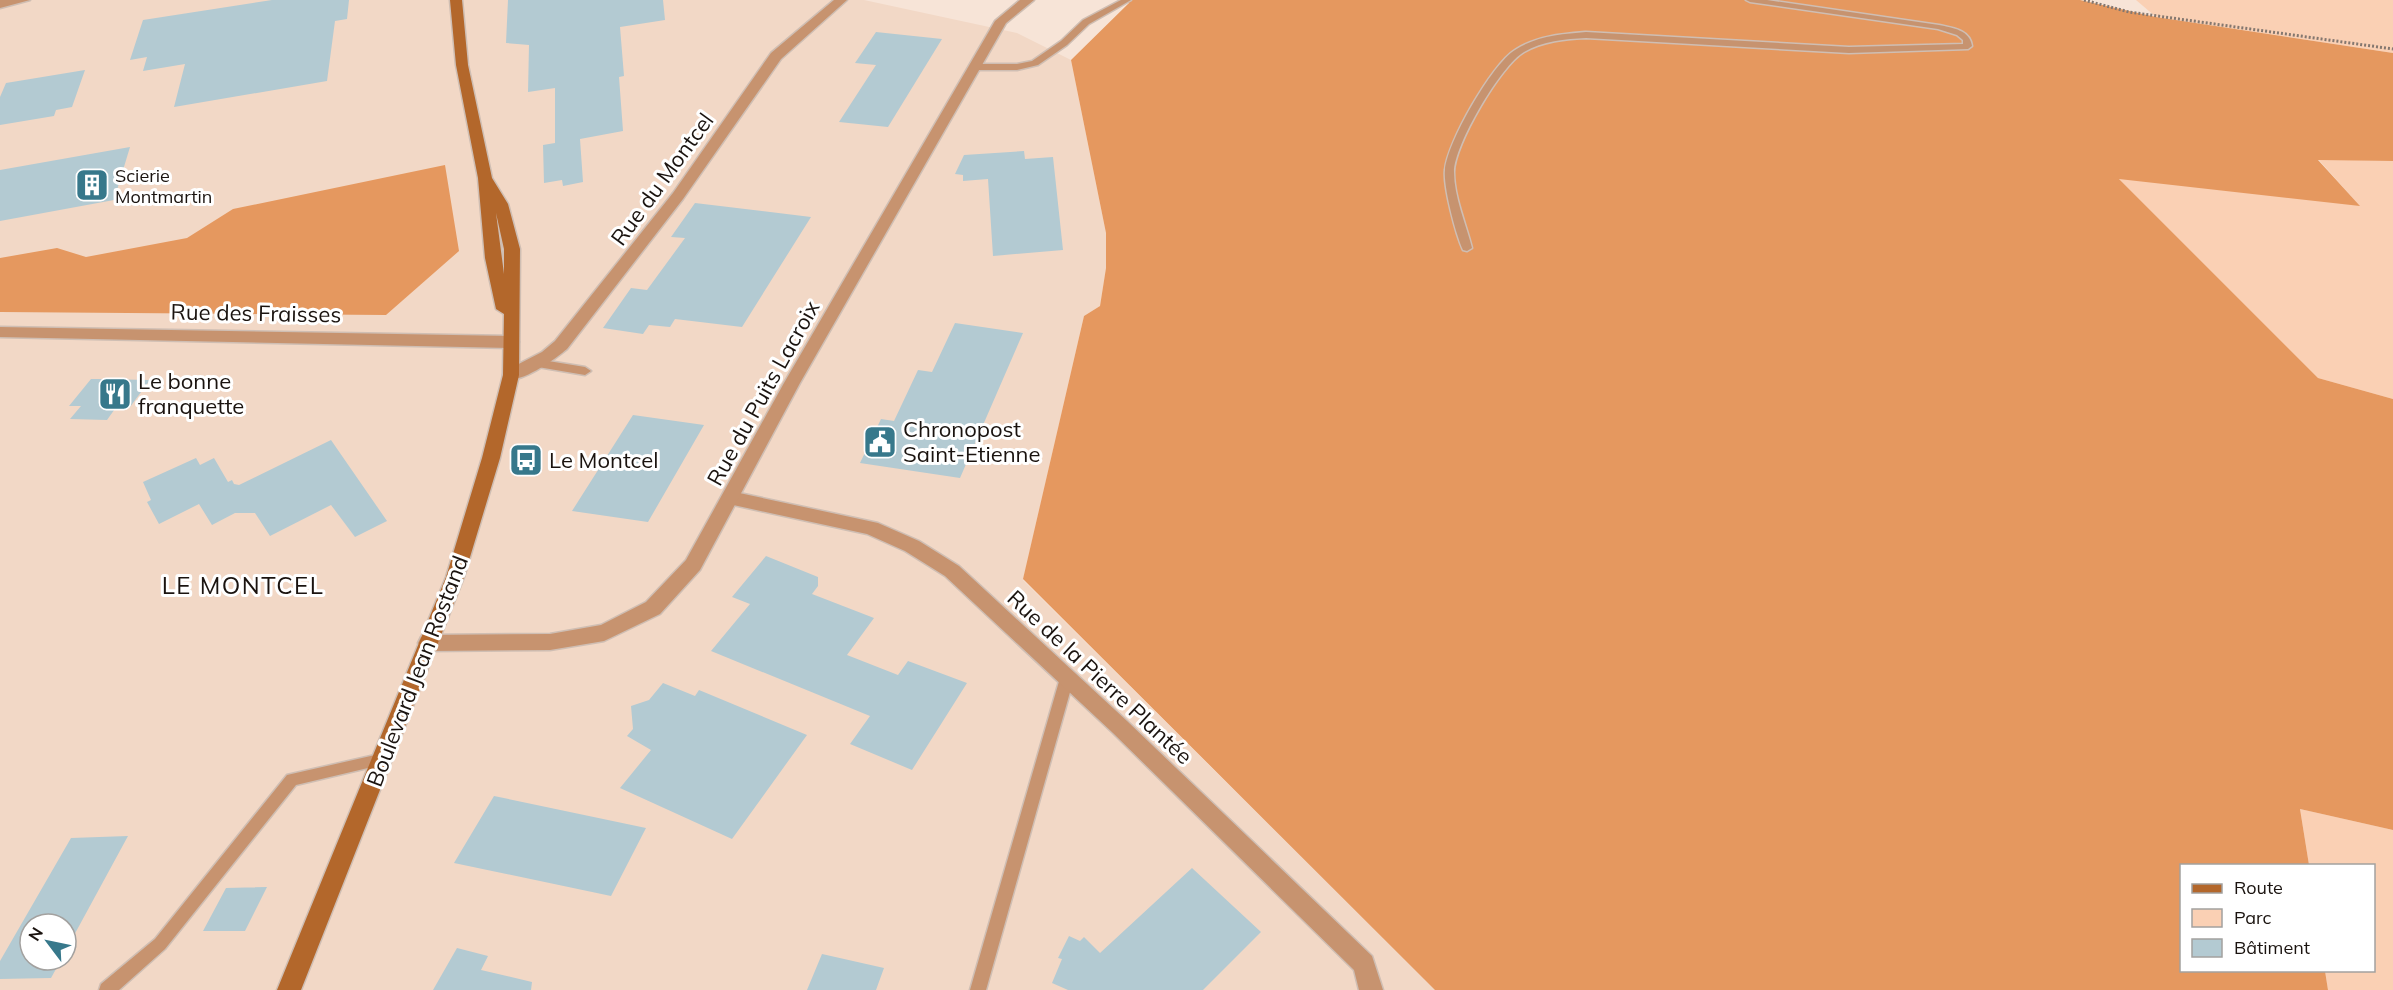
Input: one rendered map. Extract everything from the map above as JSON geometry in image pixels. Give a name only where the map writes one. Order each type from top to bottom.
[{"type":"main road","name":"Boulevard Jean Rostand","points":[[289,990],[384,759],[454,577],[491,458],[511,375],[511,342],[493,258],[485,178],[462,65],[456,0]]},
{"type":"street","points":[[0,4],[24,0]]},
{"type":"street","name":"Rue du Montcel","points":[[511,375],[536,363],[561,345],[671,206],[776,56],[841,0]]},
{"type":"street","name":"Rue du Puits Lacroix","points":[[428,644],[550,642],[604,633],[653,608],[693,565],[792,383],[1001,21],[1028,0]]},
{"type":"street","name":"Rue des Fraisses","points":[[0,332],[511,342]]},
{"type":"street","name":"Rue de la Pierre Plantée","points":[[730,498],[871,528],[912,546],[952,571],[1067,678],[1364,964],[1371,990]]},
{"type":"lane","points":[[975,67],[1017,67],[1035,63],[1064,43],[1086,22],[1127,0]]},
{"type":"lane","points":[[1467,248],[1449,170],[1471,114],[1512,56],[1535,45],[1562,36],[1586,35],[1849,50],[1968,46],[1967,39],[1960,33],[1939,27],[1750,0]]},
{"type":"lane","points":[[536,363],[585,371]]},
{"type":"lane","points":[[978,990],[1067,678]]},
{"type":"lane","points":[[107,990],[160,944],[292,780],[384,759]]},
{"type":"path","points":[[2084,0],[2129,12],[2393,49]]},
{"type":"shaded area","points":[[0,0],[864,0],[1017,33],[1071,60],[1106,233],[1106,268],[1100,306],[1084,316],[1023,580],[1435,990],[0,990]]},
{"type":"shaded area","points":[[1127,0],[2080,0],[2156,17],[2393,53],[2393,161],[2318,160],[2360,206],[2119,179],[2318,378],[2393,399],[2393,830],[2300,809],[2309,864],[2180,864],[2180,972],[2325,972],[2328,990],[1435,990],[1023,579],[1084,316],[1100,306],[1106,268],[1106,233],[1071,60],[1129,3]]},
{"type":"shaded area","points":[[445,165],[459,251],[386,315],[0,312],[0,258],[57,248],[86,257],[187,238],[233,209]]},
{"type":"green space","points":[[2136,0],[2393,0],[2393,53],[2156,17]]},
{"type":"green space","points":[[2318,159],[2393,161],[2393,399],[2318,378],[2118,178],[2359,205]]},
{"type":"green space","points":[[2300,809],[2393,830],[2393,990],[2328,990],[2325,972],[2375,972],[2375,864],[2309,864]]},
{"type":"building","points":[[272,0],[349,0],[347,19],[335,21],[327,81],[174,107],[185,64],[143,71],[147,57],[130,60],[143,20]]},
{"type":"building","points":[[508,0],[663,0],[665,20],[620,27],[624,76],[619,77],[623,131],[580,139],[583,182],[563,186],[562,180],[544,183],[543,145],[555,143],[555,88],[528,92],[529,45],[506,43]]},
{"type":"building","points":[[876,32],[942,39],[888,127],[839,122],[876,65],[855,63]]},
{"type":"building","points":[[85,70],[72,107],[56,110],[54,116],[0,125],[0,97],[6,83]]},
{"type":"building","name":"Scierie Montmartin","points":[[130,147],[114,200],[0,221],[0,170]]},
{"type":"building","points":[[1024,151],[1025,159],[1053,157],[1063,250],[993,256],[988,179],[963,181],[963,175],[955,174],[964,155]]},
{"type":"building","points":[[695,203],[811,217],[742,327],[675,319],[670,327],[649,325],[643,334],[603,328],[631,288],[647,290],[685,238],[671,237]]},
{"type":"building","points":[[955,323],[1023,333],[960,478],[860,463],[881,419],[894,421],[918,370],[932,372]]},
{"type":"building","points":[[91,379],[150,380],[130,407],[117,406],[107,420],[70,419],[81,406],[69,406]]},
{"type":"building","points":[[633,415],[704,425],[648,522],[572,511]]},
{"type":"building","points":[[331,440],[387,521],[355,537],[331,505],[270,536],[255,513],[235,513],[212,525],[199,504],[159,524],[147,502],[151,500],[143,482],[196,458],[200,465],[214,458],[228,482],[232,480],[234,484],[239,485]]},
{"type":"building","points":[[766,556],[818,577],[818,586],[812,594],[874,618],[847,655],[898,675],[908,661],[967,683],[912,770],[850,744],[870,716],[711,651],[750,604],[732,597]]},
{"type":"building","points":[[663,683],[695,696],[699,690],[807,735],[732,839],[620,788],[651,750],[627,736],[633,729],[631,706],[649,700]]},
{"type":"building","points":[[494,796],[646,828],[611,896],[454,863]]},
{"type":"building","points":[[128,836],[78,928],[78,912],[28,912],[71,838]]},
{"type":"building","points":[[1192,868],[1261,932],[1203,990],[1068,990],[1052,983],[1062,959],[1058,958],[1069,936],[1080,941],[1084,937],[1100,953]]},
{"type":"building","points":[[267,887],[245,931],[203,931],[226,888]]},
{"type":"building","points":[[18,930],[18,972],[54,972],[51,978],[0,979],[0,961]]},
{"type":"building","points":[[457,948],[488,956],[481,970],[532,982],[531,990],[433,990]]},
{"type":"building","points":[[822,954],[884,968],[876,990],[807,990]]},
{"type":"place","name":"Scierie Montmartin","points":[[92,185]]},
{"type":"place","name":"Le bonne franquette","points":[[115,394]]},
{"type":"place","name":"Chronopost Saint-Etienne","points":[[880,442]]},
{"type":"place","name":"Le Montcel","points":[[526,460]]},
{"type":"district","name":"LE MONTCEL","points":[[243,585]]}]
